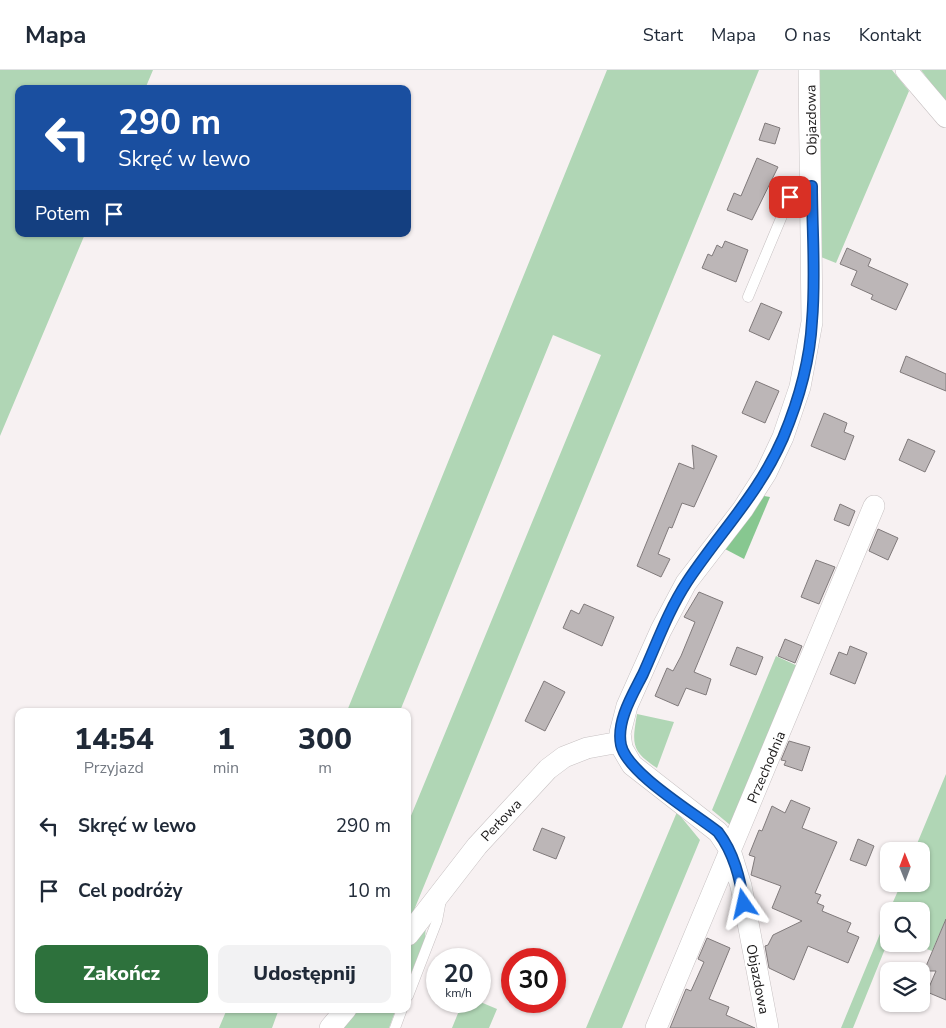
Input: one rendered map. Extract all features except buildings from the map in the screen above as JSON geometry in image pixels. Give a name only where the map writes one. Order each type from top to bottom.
[{"type":"street","name":"Objazdowa","points":[[768,1028],[741,886],[730,850],[718,832],[632,765],[625,755],[620,742],[627,706],[665,622],[686,583],[743,509],[766,472],[786,428],[800,387],[812,322],[810,70]]},
{"type":"street","points":[[906,70],[946,117]]},
{"type":"street","name":"Przechodnia","points":[[656,1028],[874,506]]},
{"type":"street","name":"Perłowa","points":[[411,931],[442,894],[477,846],[548,769],[564,757],[587,748],[620,742]]},
{"type":"street","points":[[330,1028],[343,1013]]},
{"type":"lane","points":[[748,297],[792,192],[796,188],[812,186]]},
{"type":"lane","points":[[411,988],[437,921],[442,894]]},
{"type":"lane","points":[[395,1028],[401,1013]]},
{"type":"green space","points":[[0,70],[153,70],[147,85],[15,85],[15,237],[84,237],[0,436]]},
{"type":"green space","points":[[607,70],[759,70],[411,916],[411,816],[601,355],[553,335],[401,708],[348,708]]},
{"type":"green space","points":[[817,70],[892,70],[909,91],[836,263],[821,257]]},
{"type":"green space","points":[[921,70],[946,70],[946,103]]},
{"type":"green space","points":[[764,496],[770,497],[744,559],[725,549]]},
{"type":"green space","points":[[776,656],[802,668],[735,829],[712,810]]},
{"type":"green space","points":[[637,714],[674,722],[657,768],[642,757],[635,746],[634,733]]},
{"type":"green space","points":[[946,774],[946,919],[932,951],[930,950],[930,902],[893,902],[897,892],[930,892],[930,842],[918,842]]},
{"type":"green space","points":[[677,812],[700,840],[622,1028],[586,1028]]},
{"type":"green space","points":[[426,924],[425,939],[411,974],[411,943]]},
{"type":"green space","points":[[880,934],[880,952],[884,952],[853,1028],[841,1028]]},
{"type":"green space","points":[[491,1006],[497,1009],[489,1028],[452,1028],[458,1013],[491,1013]]},
{"type":"green space","points":[[225,1013],[278,1013],[272,1028],[219,1028]]},
{"type":"green space","points":[[355,1013],[395,1013],[389,1028],[342,1028]]},
{"type":"route","points":[[744,904],[736,865],[724,839],[718,832],[632,765],[622,748],[620,733],[627,706],[646,668],[661,630],[686,583],[743,509],[766,472],[783,437],[800,387],[812,322],[812,186],[805,185],[796,188],[790,197]]}]
